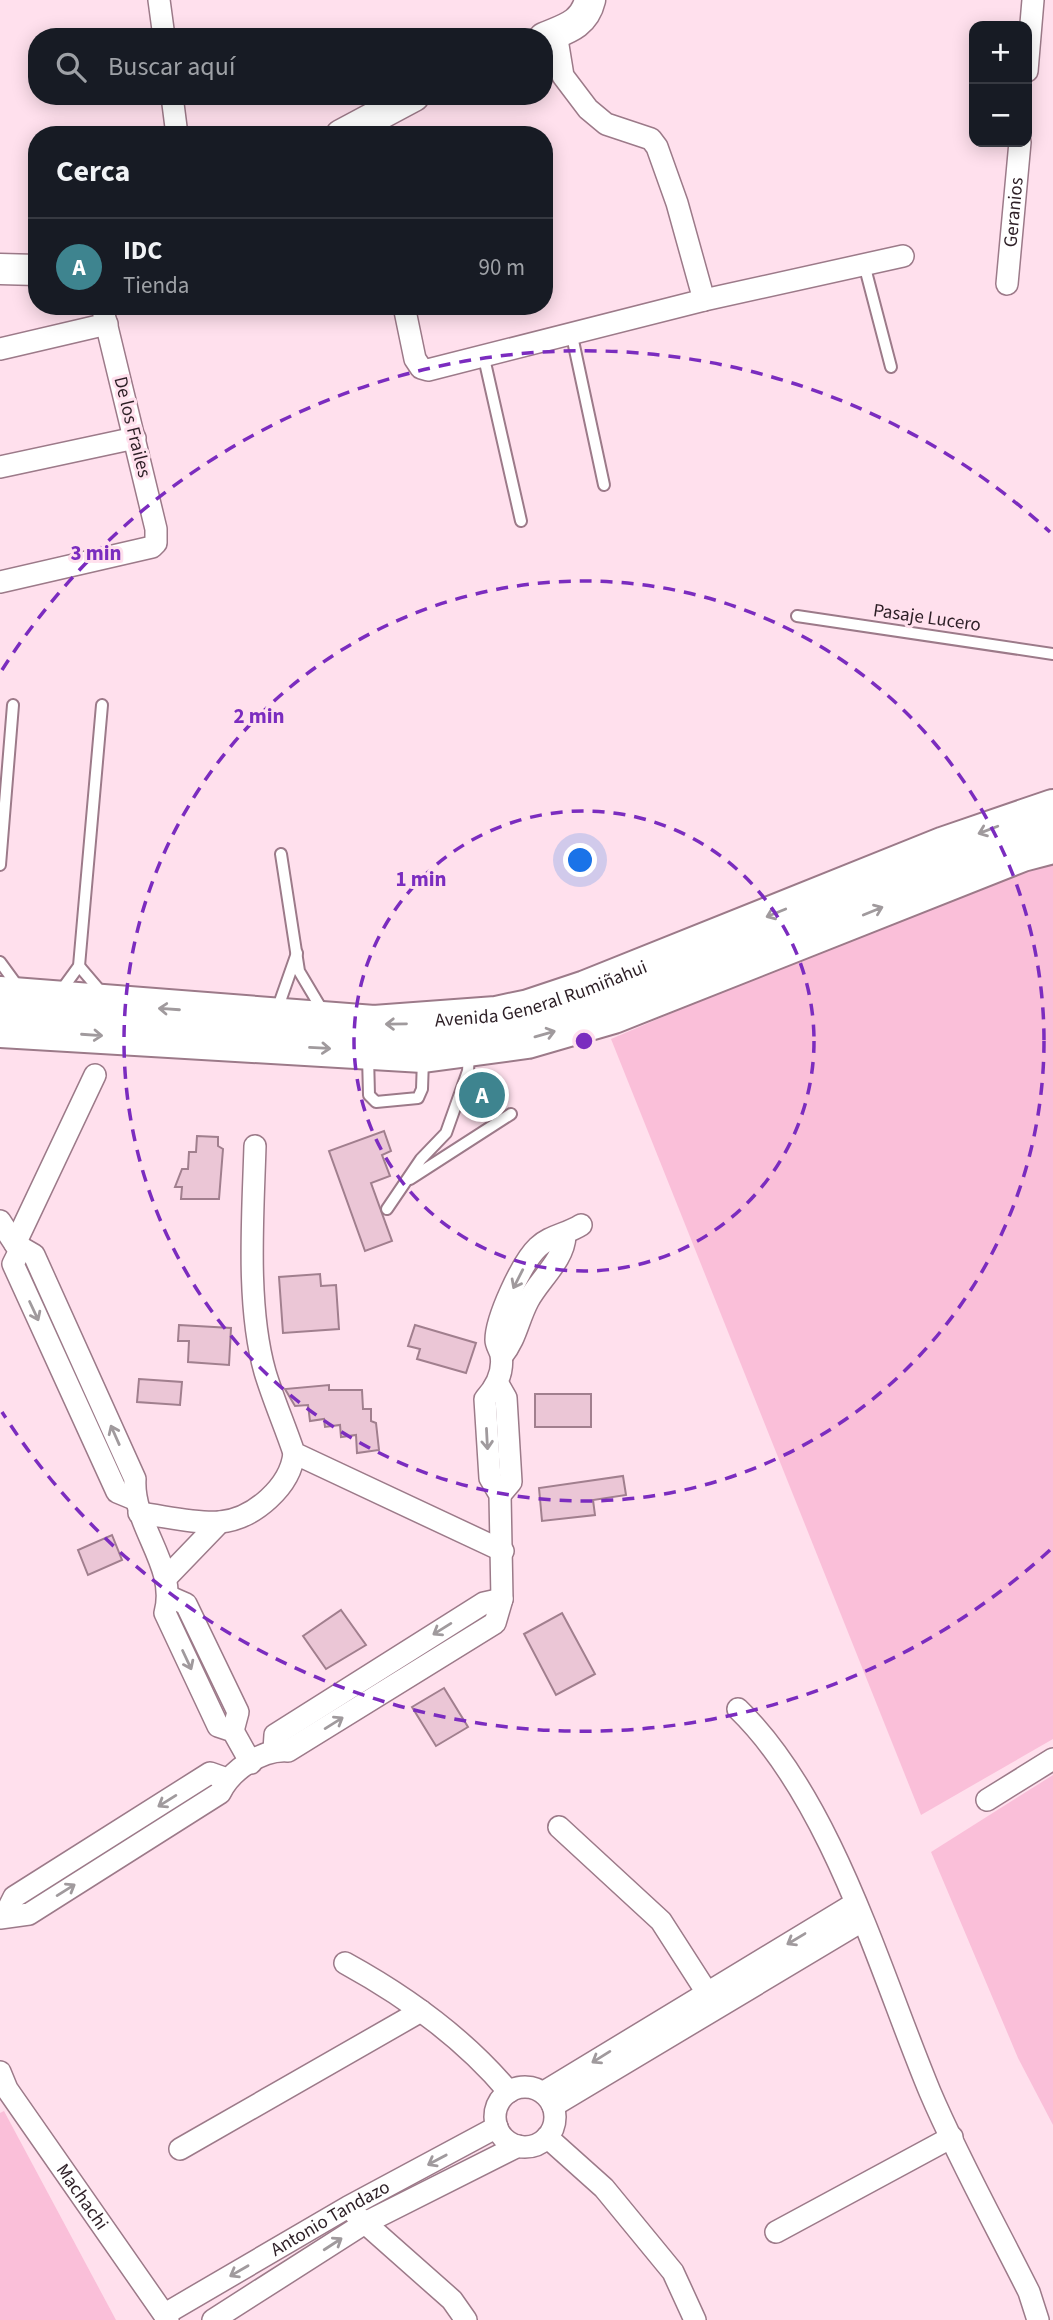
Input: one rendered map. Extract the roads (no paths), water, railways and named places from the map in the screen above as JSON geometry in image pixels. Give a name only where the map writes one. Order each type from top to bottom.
[{"type":"highway","name":"Avenida General Rumiñahui","points":[[19,1016],[110,1004],[329,1021],[419,1023],[496,1016],[529,1009],[586,990],[945,846],[1053,809]]},
{"type":"highway","name":"Avenida General Rumiñahui","points":[[19,1016],[368,1051],[423,1053],[527,1039],[613,1014],[1022,852],[1053,844]]},
{"type":"street","points":[[159,0],[163,28]]},
{"type":"street","points":[[553,35],[574,26],[588,8],[590,0]]},
{"type":"street","points":[[1031,21],[1033,0]]},
{"type":"street","points":[[553,45],[564,76],[588,109],[606,124],[651,139],[657,148],[677,203],[704,300]]},
{"type":"street","points":[[173,105],[176,126]]},
{"type":"street","points":[[364,126],[399,105]]},
{"type":"street","name":"Geranios","points":[[1007,284],[1020,147]]},
{"type":"street","points":[[406,315],[415,359],[423,369],[437,369],[704,300],[903,256]]},
{"type":"street","points":[[0,269],[28,271]]},
{"type":"street","points":[[0,349],[105,315]]},
{"type":"street","name":"De los Frailes","points":[[0,582],[152,547],[157,539],[105,315]]},
{"type":"street","points":[[0,467],[135,438]]},
{"type":"street","points":[[18,1247],[95,1075]]},
{"type":"street","points":[[136,1506],[220,1522],[241,1516],[265,1502],[284,1481],[293,1466],[295,1453],[264,1370],[256,1307],[252,1241],[255,1146]]},
{"type":"street","points":[[0,1221],[18,1247],[34,1255],[135,1479],[136,1506],[168,1587],[186,1604],[238,1712],[233,1731],[251,1763]]},
{"type":"street","points":[[3,1917],[14,1897],[210,1773],[227,1779],[274,1750],[275,1735],[484,1602],[502,1599],[500,1496],[490,1478],[485,1399],[498,1384],[502,1356],[512,1343],[527,1303],[565,1249],[573,1230]]},
{"type":"street","points":[[295,1453],[503,1551]]},
{"type":"street","points":[[168,1587],[220,1522]]},
{"type":"street","points":[[738,1709],[763,1733],[810,1807],[858,1912],[931,2094],[1028,2292],[1038,2320]]},
{"type":"street","points":[[987,1800],[1053,1759]]},
{"type":"street","points":[[559,1827],[661,1921],[712,1999]]},
{"type":"street","points":[[548,2099],[858,1912]]},
{"type":"street","points":[[345,1963],[399,1993],[479,2056],[509,2092]]},
{"type":"street","points":[[180,2149],[421,2011]]},
{"type":"street","name":"Machachi","points":[[2,2085],[166,2317]]},
{"type":"street","points":[[519,2146],[509,2142],[497,2127],[497,2108],[509,2092],[526,2087],[548,2099]]},
{"type":"street","points":[[548,2099],[553,2128],[547,2137],[604,2188],[673,2272],[695,2320]]},
{"type":"street","name":"Antonio Tandazo","points":[[166,2317],[212,2286],[348,2207],[497,2127]]},
{"type":"street","name":"Antonio Tandazo","points":[[221,2315],[365,2223],[519,2146],[534,2146],[547,2137]]},
{"type":"street","points":[[776,2232],[952,2137]]},
{"type":"street","points":[[348,2207],[452,2301],[466,2320]]},
{"type":"street","points":[[212,2286],[221,2315]]},
{"type":"lane","points":[[864,264],[891,366]]},
{"type":"lane","points":[[572,336],[604,485]]},
{"type":"lane","points":[[484,358],[521,521]]},
{"type":"lane","name":"Pasaje Lucero","points":[[797,616],[1053,654]]},
{"type":"lane","points":[[0,865],[13,705]]},
{"type":"lane","points":[[103,705],[79,966],[110,1004]]},
{"type":"lane","points":[[281,855],[302,979],[329,1021]]},
{"type":"lane","points":[[275,1017],[283,985],[297,953]]},
{"type":"lane","points":[[0,962],[19,1016],[79,966]]},
{"type":"lane","points":[[387,1209],[421,1159],[446,1133],[456,1114],[468,1071],[470,1048]]},
{"type":"lane","points":[[368,1051],[369,1095],[376,1102],[418,1098],[422,1089],[423,1053]]},
{"type":"lane","points":[[405,1182],[511,1114]]},
{"type":"place","name":"IDC","points":[[482,1095]]}]
